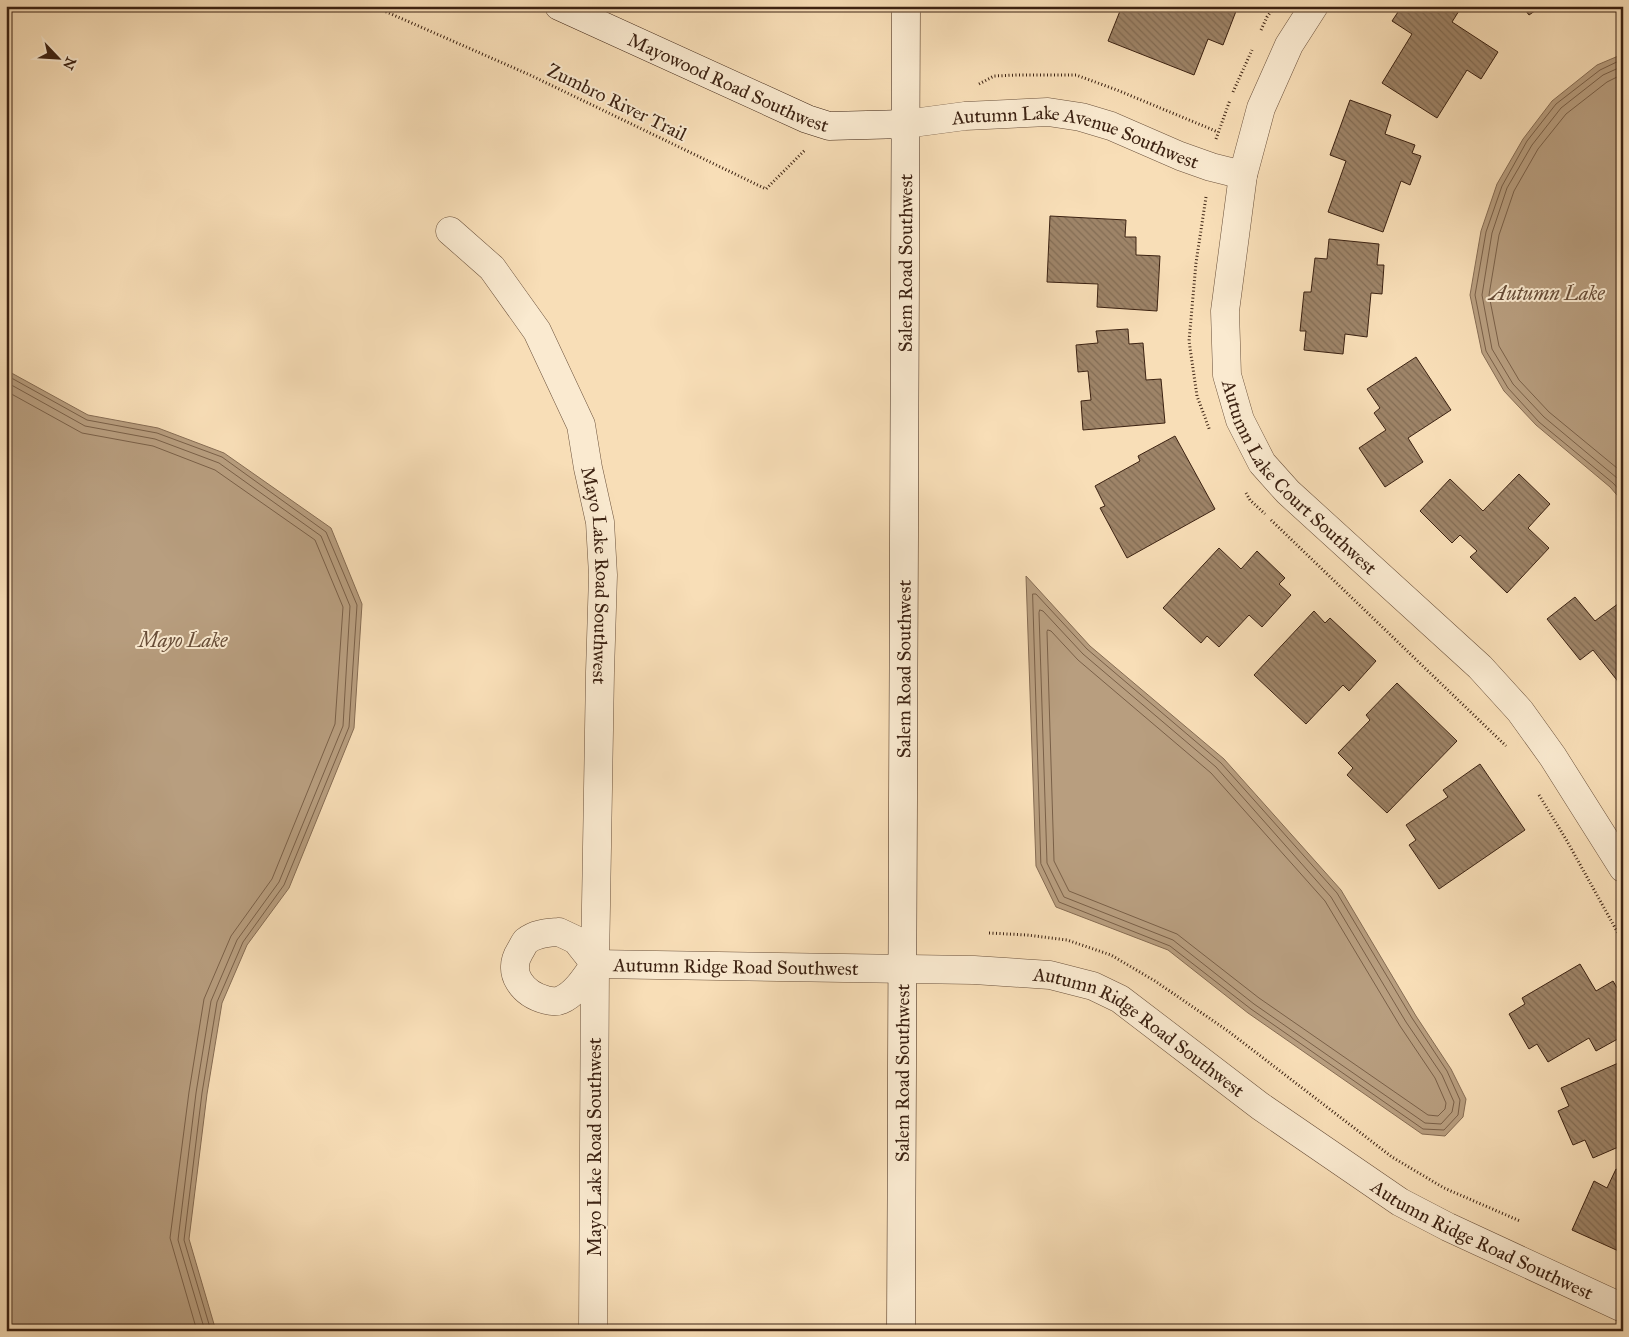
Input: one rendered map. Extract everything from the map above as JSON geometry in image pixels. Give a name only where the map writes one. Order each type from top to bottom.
[{"type":"street","name":"Mayowood Road Southwest","points":[[559,6],[807,119],[829,126],[905,124]]},
{"type":"street","name":"Salem Road Southwest","points":[[901,1331],[906,6]]},
{"type":"street","name":"Autumn Lake Court Southwest","points":[[1314,6],[1289,45],[1275,74],[1261,108],[1243,175],[1225,311],[1227,375],[1240,420],[1262,463],[1288,492],[1480,667],[1520,711],[1553,757],[1623,868]]},
{"type":"street","name":"Autumn Lake Avenue Southwest","points":[[905,124],[965,116],[1048,112],[1082,117],[1111,126],[1180,156],[1211,167],[1243,175]]},
{"type":"street","name":"Mayo Lake Road Southwest","points":[[450,231],[492,268],[538,331],[581,425],[600,522],[603,575],[595,964],[592,1331]]},
{"type":"street","name":"Autumn Ridge Road Southwest","points":[[595,964],[974,970],[1050,974],[1093,986],[1120,1000],[1260,1106],[1400,1202],[1448,1227],[1623,1308]]},
{"type":"path","name":"Zumbro River Trail","points":[[373,6],[530,75],[766,189],[829,126]]},
{"type":"path","points":[[989,933],[1067,940],[1111,956],[1155,981],[1228,1031],[1392,1157],[1444,1188],[1520,1221]]},
{"type":"water","name":"Autumn Lake","points":[[1623,54],[1623,502],[1610,487],[1536,425],[1504,391],[1482,353],[1470,295],[1481,231],[1497,184],[1523,139],[1552,101],[1597,65]]},
{"type":"water","name":"Mayo Lake","points":[[6,370],[88,415],[158,428],[224,453],[331,528],[362,604],[354,728],[289,888],[247,945],[222,1003],[207,1094],[189,1239],[216,1331],[6,1331]]},
{"type":"water","points":[[1026,576],[1090,646],[1224,759],[1341,890],[1416,1016],[1451,1069],[1466,1099],[1463,1117],[1445,1136],[1422,1134],[1248,1013],[1168,950],[1056,907],[1036,866]]},
{"type":"building","points":[[1122,6],[1238,6],[1223,45],[1208,39],[1194,75],[1108,41]]},
{"type":"building","points":[[1402,6],[1462,6],[1452,22],[1498,52],[1481,79],[1467,70],[1437,118],[1382,83],[1412,34],[1392,21]]},
{"type":"building","points":[[1522,6],[1542,6],[1529,15]]},
{"type":"building","points":[[1350,100],[1391,115],[1385,134],[1415,145],[1412,153],[1421,156],[1410,185],[1401,181],[1383,232],[1328,212],[1346,161],[1330,155]]},
{"type":"building","points":[[1050,216],[1126,220],[1125,237],[1136,237],[1136,255],[1160,256],[1157,311],[1097,307],[1098,284],[1047,282]]},
{"type":"building","points":[[1329,239],[1379,244],[1377,265],[1384,265],[1382,294],[1371,293],[1367,337],[1345,334],[1343,354],[1304,350],[1306,331],[1300,331],[1304,292],[1311,292],[1315,258],[1327,259]]},
{"type":"building","points":[[1128,329],[1129,344],[1143,343],[1146,380],[1161,379],[1165,423],[1083,430],[1081,401],[1091,400],[1088,371],[1078,372],[1076,345],[1098,343],[1096,331]]},
{"type":"building","points":[[1416,357],[1451,410],[1408,438],[1423,462],[1385,487],[1359,448],[1386,430],[1374,413],[1380,408],[1367,389]]},
{"type":"building","points":[[1175,436],[1215,509],[1127,558],[1100,508],[1105,506],[1095,486],[1140,461],[1138,456]]},
{"type":"building","points":[[1519,474],[1550,504],[1528,528],[1549,548],[1507,593],[1470,557],[1477,551],[1460,535],[1452,543],[1420,511],[1450,479],[1483,511]]},
{"type":"building","points":[[1219,548],[1241,569],[1257,551],[1285,578],[1279,584],[1291,595],[1262,627],[1249,615],[1219,647],[1207,636],[1201,643],[1163,608]]},
{"type":"building","points":[[1575,597],[1595,621],[1623,600],[1623,682],[1620,684],[1593,650],[1580,660],[1547,619]]},
{"type":"building","points":[[1314,611],[1325,623],[1330,618],[1376,661],[1349,691],[1343,685],[1306,724],[1254,675]]},
{"type":"building","points":[[1397,683],[1457,741],[1387,813],[1347,775],[1353,768],[1338,753],[1370,720],[1366,715]]},
{"type":"building","points":[[1480,764],[1525,830],[1439,889],[1409,845],[1416,840],[1406,825],[1448,797],[1443,790]]},
{"type":"building","points":[[1580,964],[1596,991],[1613,981],[1623,998],[1623,1036],[1596,1051],[1589,1038],[1548,1062],[1537,1044],[1529,1049],[1509,1014],[1525,1004],[1522,998]]},
{"type":"building","points":[[1623,1061],[1623,1145],[1593,1158],[1585,1140],[1573,1145],[1558,1111],[1569,1106],[1561,1088]]},
{"type":"building","points":[[1616,1169],[1623,1172],[1623,1253],[1572,1230],[1594,1181],[1607,1188]]}]
